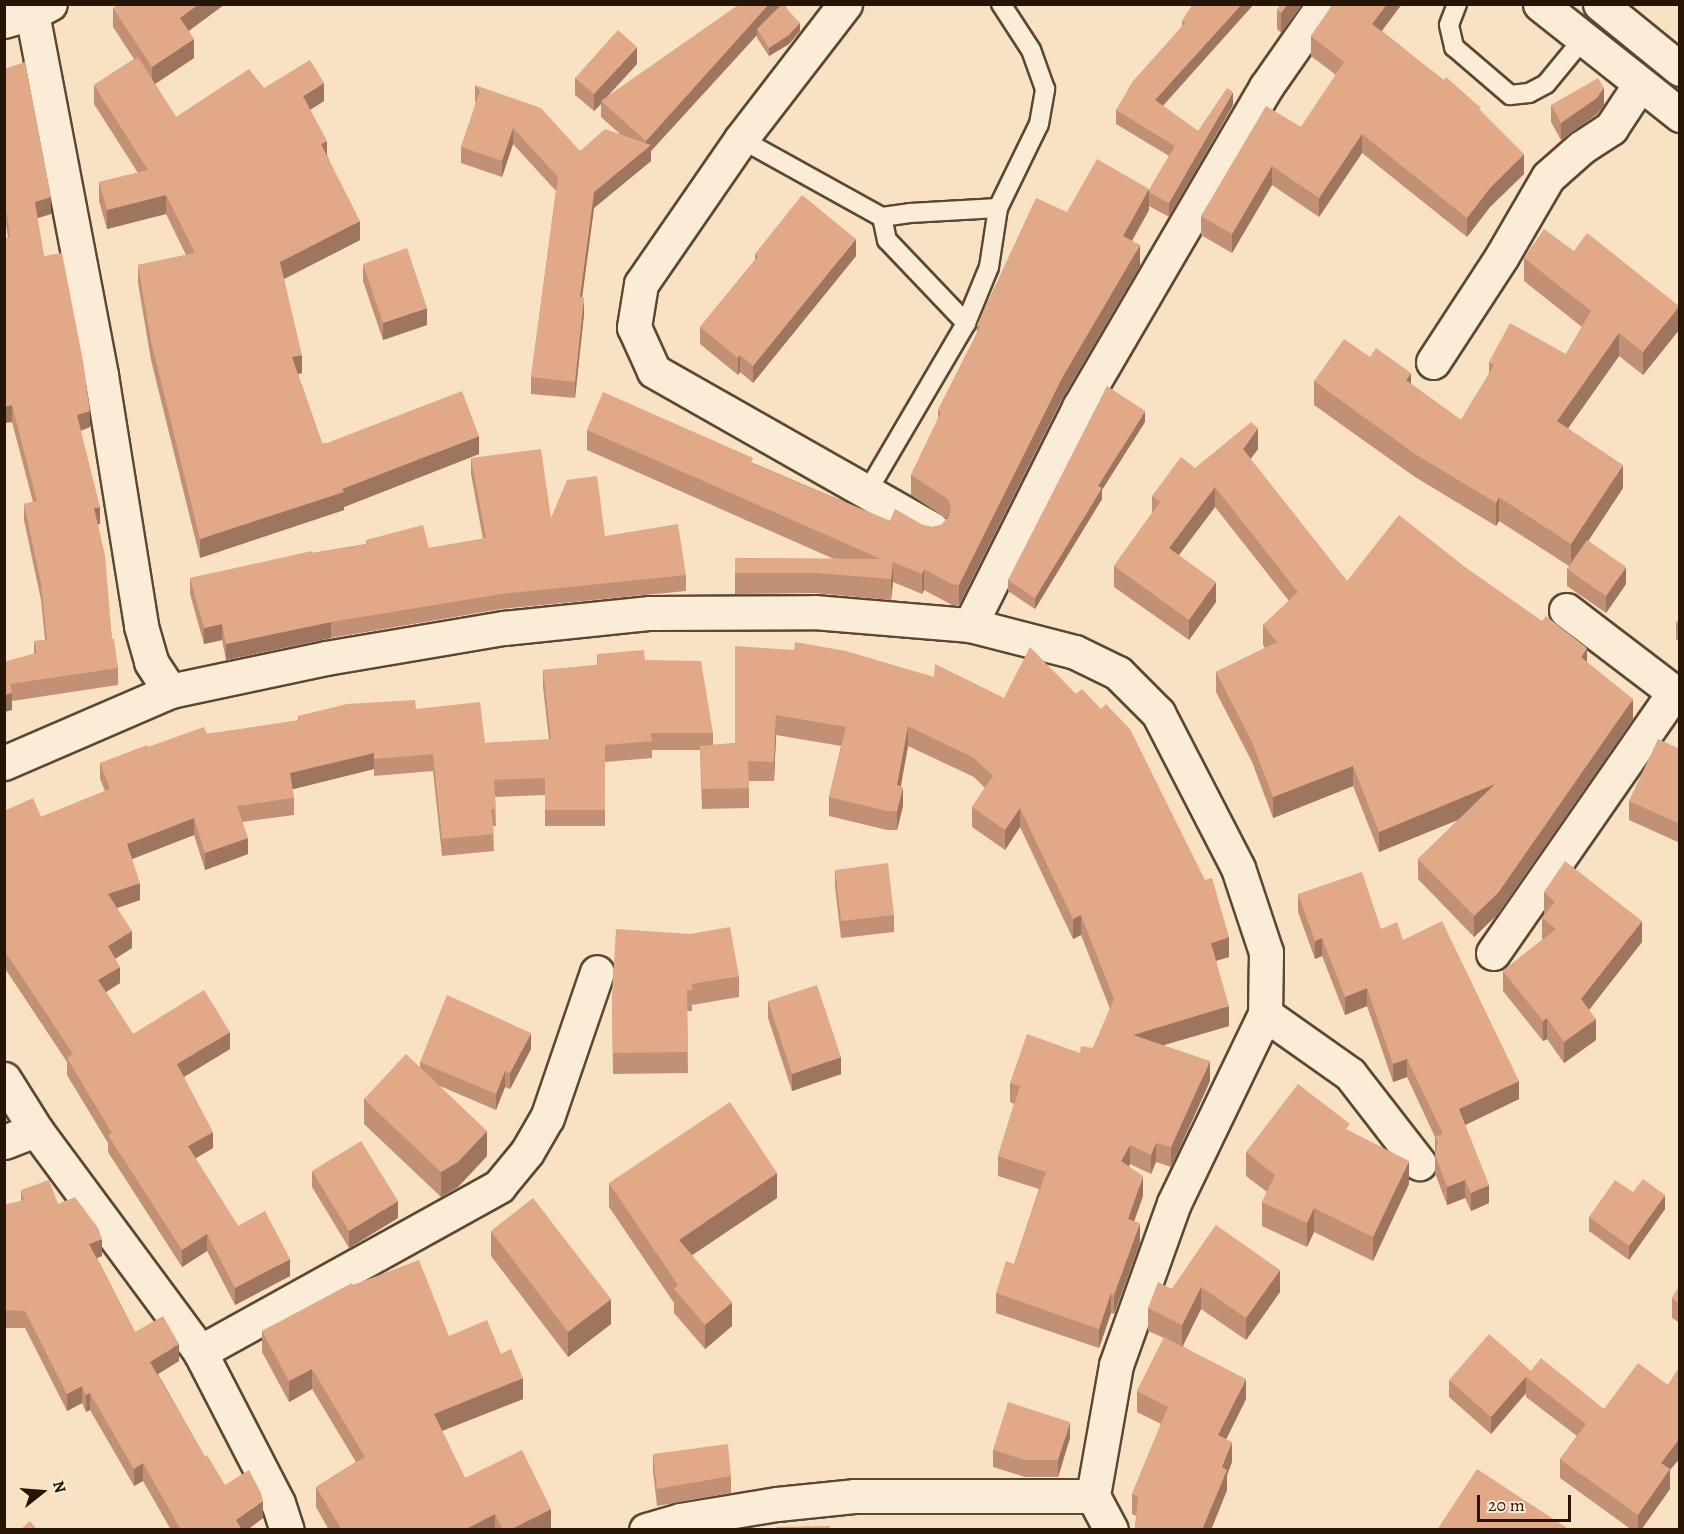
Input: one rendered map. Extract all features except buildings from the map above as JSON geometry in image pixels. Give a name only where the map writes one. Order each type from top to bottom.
[{"type":"street","points":[[845,4],[741,139],[641,284],[634,327],[654,371],[932,529]]},
{"type":"street","points":[[970,625],[1079,406],[1266,87],[1324,4]]},
{"type":"street","points":[[1540,4],[1680,115]]},
{"type":"street","points":[[1600,4],[1680,69]]},
{"type":"street","points":[[29,13],[101,375],[141,626],[151,662],[170,691]]},
{"type":"street","points":[[1433,362],[1502,255],[1548,177],[1582,147],[1611,128],[1640,84]]},
{"type":"street","points":[[1493,953],[1677,695],[1566,610]]},
{"type":"street","points":[[4,763],[170,691],[326,658],[504,628],[650,613],[814,612],[970,625],[1075,652],[1118,673],[1158,713],[1238,868],[1266,952],[1265,1014],[1174,1203],[1116,1365],[1093,1496],[1111,1530]]},
{"type":"street","points":[[200,1352],[499,1186],[527,1152],[547,1118],[597,972]]},
{"type":"street","points":[[1265,1014],[1350,1074],[1419,1163]]},
{"type":"street","points":[[4,1079],[36,1130],[200,1352],[278,1503],[287,1530]]},
{"type":"street","points":[[4,1142],[36,1130]]},
{"type":"street","points":[[646,1530],[680,1520],[777,1504],[854,1497],[1093,1496]]},
{"type":"lane","points":[[867,492],[966,323],[989,267],[998,208],[1040,124],[1045,89],[1031,50],[1001,4]]},
{"type":"lane","points":[[1457,4],[1449,25],[1454,47],[1510,95],[1529,93],[1546,84],[1583,39]]},
{"type":"lane","points":[[741,139],[882,217],[998,208]]},
{"type":"lane","points":[[882,217],[887,240],[966,323]]}]
